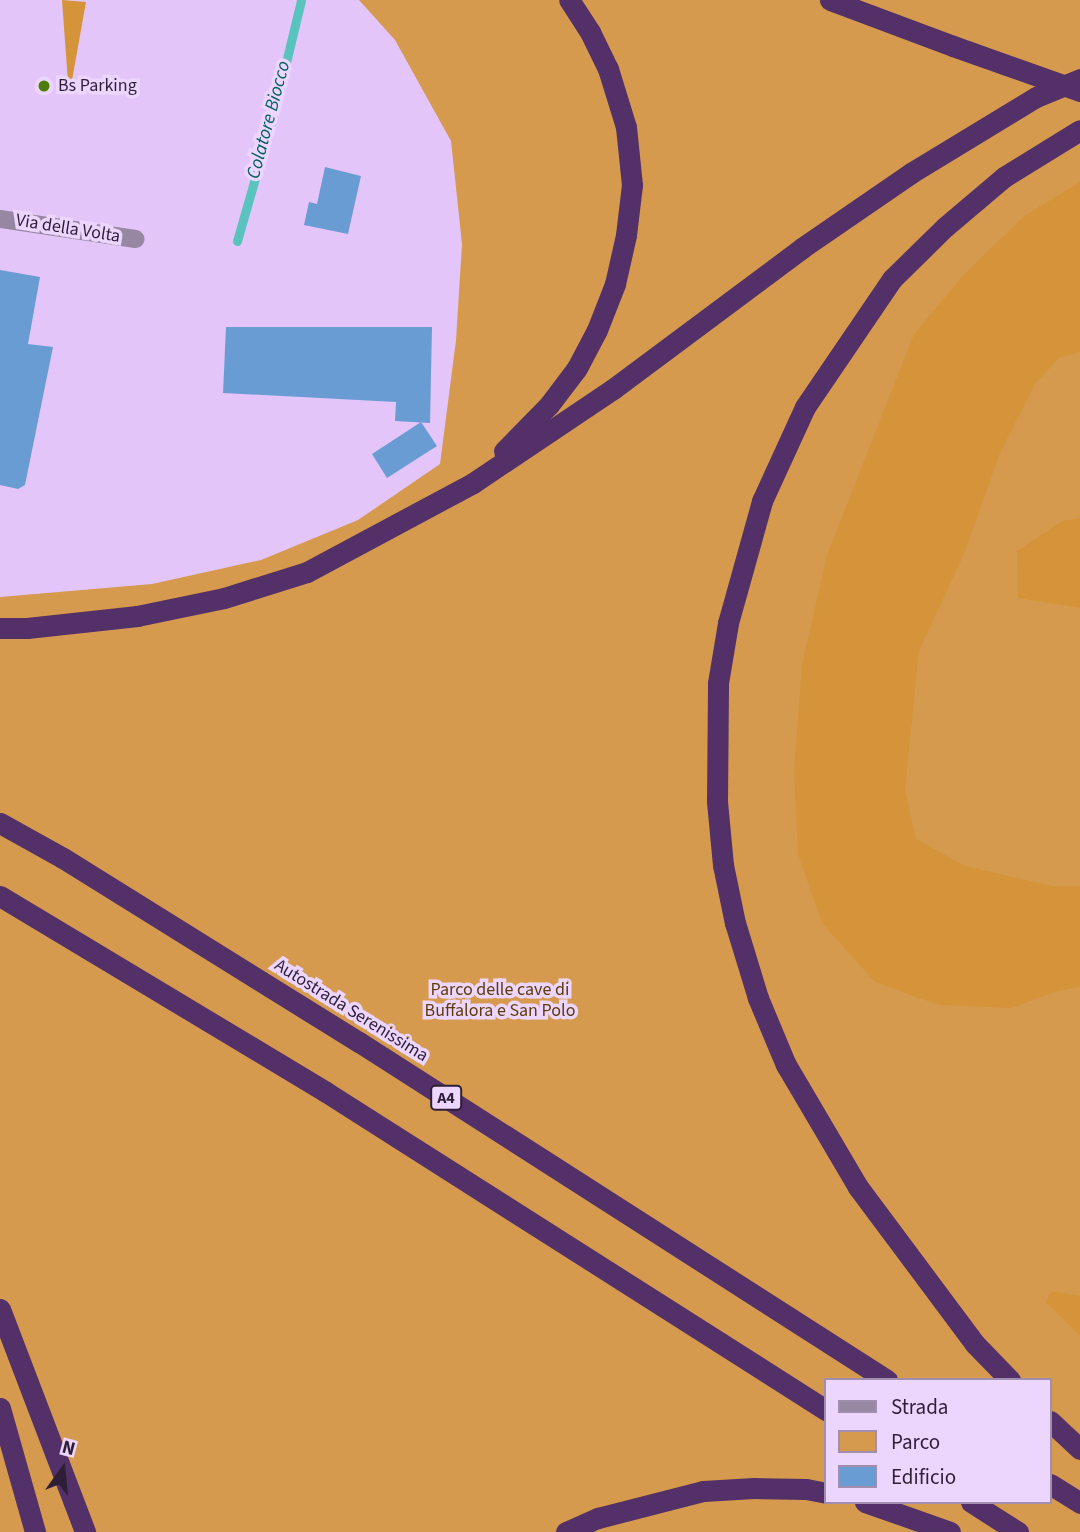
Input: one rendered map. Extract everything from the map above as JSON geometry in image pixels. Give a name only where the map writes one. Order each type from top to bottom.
[{"type":"highway","points":[[473,483],[549,405],[577,368],[597,330],[615,284],[626,235],[632,185],[626,127],[608,69],[590,32],[569,0]]},
{"type":"highway","points":[[830,0],[1080,92]]},
{"type":"highway","points":[[0,628],[27,628],[137,616],[223,598],[307,572],[473,483],[613,389],[802,248],[911,173],[1037,97],[1080,79]]},
{"type":"highway","points":[[1008,1378],[975,1344],[873,1208],[786,1065],[758,998],[735,923],[723,865],[717,801],[718,695],[728,623],[762,501],[805,407],[892,279],[945,227],[1004,177],[1080,130]]},
{"type":"highway","name":"Autostrada Serenissima","points":[[0,823],[62,858],[359,1042],[884,1378]]},
{"type":"highway","points":[[0,896],[326,1092],[824,1409]]},
{"type":"highway","points":[[0,1309],[85,1532]]},
{"type":"highway","points":[[0,1408],[35,1532]]},
{"type":"highway","points":[[1052,1423],[1080,1449]]},
{"type":"highway","points":[[1052,1485],[1080,1503]]},
{"type":"highway","points":[[566,1532],[598,1518],[703,1492],[754,1488],[806,1489],[824,1493]]},
{"type":"highway","points":[[871,1504],[950,1532]]},
{"type":"highway","points":[[974,1504],[1018,1532]]},
{"type":"street","name":"Via della Volta","points":[[0,219],[136,239]]},
{"type":"green space","name":"Parco delle cave di Buffalora e San Polo","points":[[359,0],[1080,0],[1080,1532],[0,1532],[0,597],[152,584],[261,560],[358,520],[440,464],[456,340],[462,244],[451,141],[395,40]]},
{"type":"shaded area","points":[[62,0],[86,2],[71,86],[68,82]]},
{"type":"shaded area","points":[[1080,182],[1080,352],[1059,358],[1035,384],[1000,453],[964,554],[919,651],[905,790],[916,839],[965,866],[1052,886],[1080,886],[1080,987],[1057,991],[1011,1008],[939,1005],[875,982],[822,923],[798,854],[794,771],[802,665],[827,555],[914,334],[962,277],[1023,217]]},
{"type":"shaded area","points":[[1080,518],[1080,608],[1018,598],[1017,551],[1062,521]]},
{"type":"shaded area","points":[[1052,1291],[1080,1296],[1080,1336],[1046,1302]]},
{"type":"building","points":[[325,167],[361,176],[348,234],[304,225],[309,202],[317,204]]},
{"type":"building","points":[[0,270],[40,277],[28,344],[53,347],[25,485],[18,489],[0,485]]},
{"type":"building","points":[[226,327],[432,327],[430,423],[395,421],[396,402],[223,393]]},
{"type":"building","points":[[421,422],[437,446],[387,478],[372,454]]},
{"type":"waterway","name":"Colatore Biocco","points":[[237,241],[274,112],[301,0]]},
{"type":"place","name":"Bs Parking","points":[[44,86]]}]
